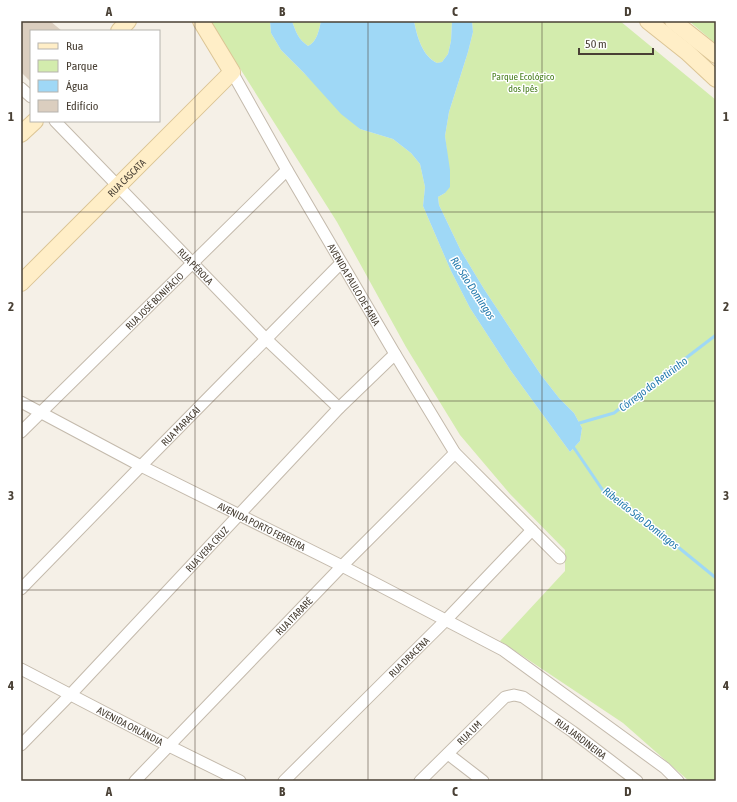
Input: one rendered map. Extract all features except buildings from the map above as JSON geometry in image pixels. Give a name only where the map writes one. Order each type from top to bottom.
[{"type":"street","points":[[120,30],[128,21]]},
{"type":"street","name":"AVENIDA PAULO DE FARIA","points":[[201,21],[232,72],[394,354],[455,453],[560,558]]},
{"type":"street","points":[[648,21],[687,52],[716,78]]},
{"type":"street","points":[[673,21],[716,55]]},
{"type":"street","name":"RUA CASCATA","points":[[21,283],[232,72]]},
{"type":"street","points":[[21,88],[30,96]]},
{"type":"street","points":[[21,134],[33,122]]},
{"type":"street","name":"RUA PÉROLA","points":[[56,122],[266,340],[339,408]]},
{"type":"street","name":"RUA JOSÉ BONIFÁCIO","points":[[21,432],[287,170]]},
{"type":"street","name":"RUA MARACAÍ","points":[[21,589],[341,263]]},
{"type":"street","name":"RUA VERA CRUZ","points":[[21,745],[71,694],[339,408],[394,354]]},
{"type":"street","name":"AVENIDA PORTO FERREIRA","points":[[21,402],[141,466],[342,566],[503,650],[665,768],[678,781]]},
{"type":"street","name":"RUA ITARARÉ","points":[[135,781],[342,566],[455,453]]},
{"type":"street","name":"RUA DRACENA","points":[[284,781],[446,620],[532,530]]},
{"type":"street","name":"AVENIDA ORLÂNDIA","points":[[21,669],[240,781]]},
{"type":"street","name":"RUA UM","points":[[420,781],[505,698],[514,695],[523,697]]},
{"type":"street","name":"RUA JARDINEIRA","points":[[523,697],[637,781]]},
{"type":"street","points":[[448,754],[483,781]]},
{"type":"green space","name":"Parque Ecológico dos Ipês","points":[[210,21],[270,21],[271,33],[281,50],[360,129],[393,139],[411,153],[420,164],[425,187],[423,206],[451,271],[470,308],[511,371],[570,452],[580,441],[582,428],[574,413],[559,398],[541,375],[484,289],[461,251],[439,205],[438,197],[445,193],[447,153],[445,136],[449,112],[468,52],[473,32],[472,21],[620,21],[716,100],[716,781],[689,781],[623,723],[500,641],[565,571],[565,550],[510,494],[460,435],[406,347],[337,222]]},
{"type":"green space","points":[[292,21],[321,21],[314,42],[308,46],[302,41],[296,32]]},
{"type":"green space","points":[[414,21],[452,21],[451,41],[448,54],[442,62],[437,63],[432,60],[424,51]]},
{"type":"green space","points":[[689,21],[716,21],[716,44]]},
{"type":"water","name":"Rio São Domingos","points":[[270,21],[292,21],[296,32],[308,46],[316,39],[321,21],[414,21],[424,51],[437,63],[442,62],[448,54],[451,41],[452,21],[472,21],[473,32],[449,112],[445,136],[450,170],[450,187],[445,193],[438,197],[439,205],[461,251],[484,289],[541,375],[559,398],[574,413],[582,428],[580,441],[570,452],[511,371],[470,308],[451,271],[423,206],[425,187],[420,164],[411,153],[393,139],[360,129],[341,114],[281,50],[271,33]]},
{"type":"waterway","name":"Córrego do Retirinho","points":[[576,424],[614,413],[716,335]]},
{"type":"waterway","name":"Ribeirão São Domingos","points":[[572,445],[604,492],[667,538],[716,578]]}]
